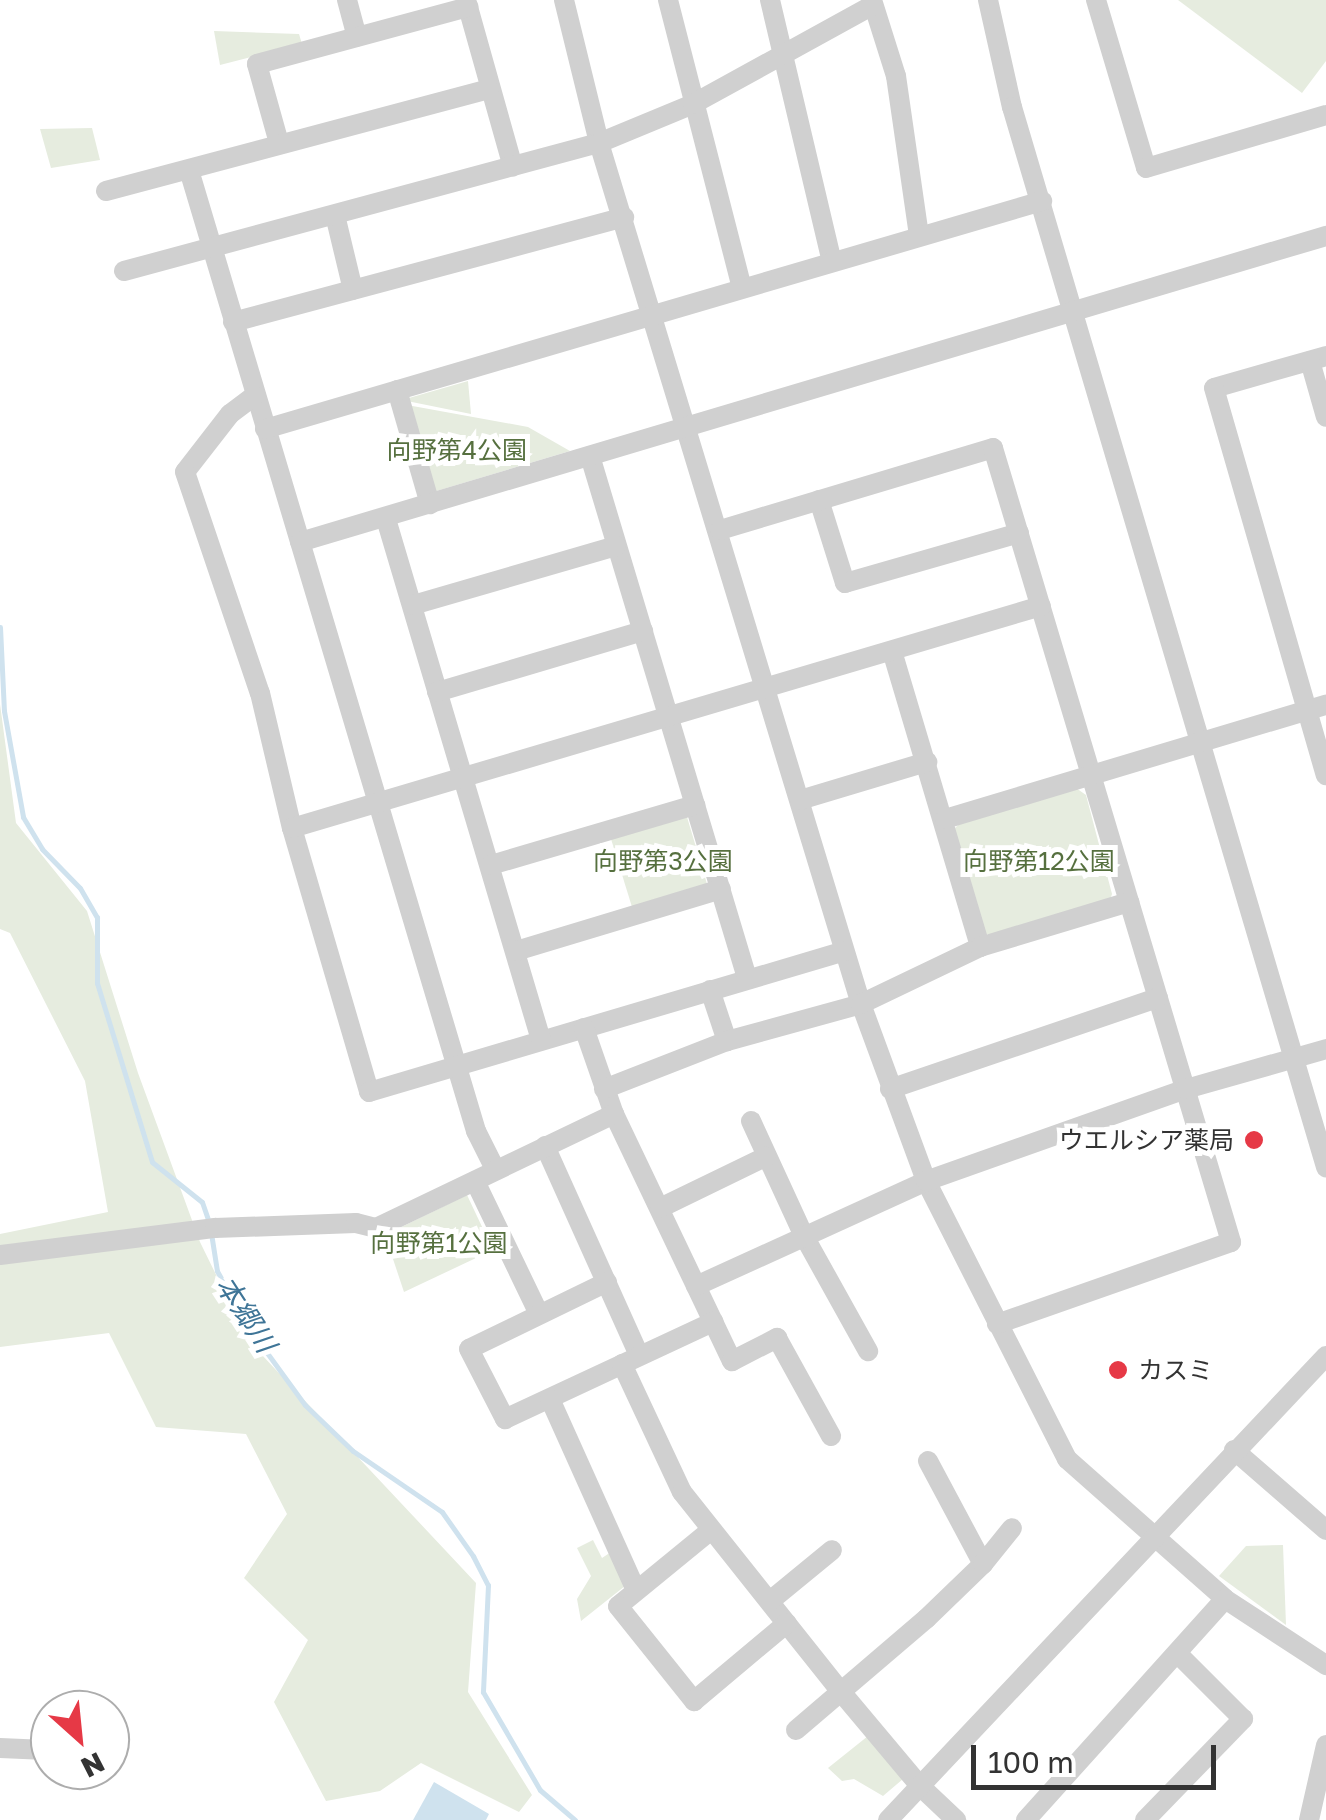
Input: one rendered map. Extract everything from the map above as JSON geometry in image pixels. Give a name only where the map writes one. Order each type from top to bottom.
[{"type":"street","points":[[347,0],[357,36]]},
{"type":"street","points":[[564,0],[599,143],[689,426],[844,950],[890,1089],[926,1180],[1067,1459],[1225,1600],[1326,1665]]},
{"type":"street","points":[[668,0],[742,288]]},
{"type":"street","points":[[770,0],[832,262]]},
{"type":"street","points":[[988,0],[1012,107],[1326,1167]]},
{"type":"street","points":[[1096,0],[1146,168],[1326,115]]},
{"type":"street","points":[[124,271],[599,143],[692,104],[873,3],[896,76],[919,235]]},
{"type":"street","points":[[279,143],[257,64],[467,4],[513,167]]},
{"type":"street","points":[[106,191],[489,88]]},
{"type":"street","points":[[189,170],[456,1066],[476,1131],[495,1169]]},
{"type":"street","points":[[264,429],[1042,201]]},
{"type":"street","points":[[335,215],[354,290]]},
{"type":"street","points":[[234,322],[624,217]]},
{"type":"street","points":[[300,542],[1326,236]]},
{"type":"street","points":[[1326,418],[1318,358],[1214,388],[1316,708],[1326,775]]},
{"type":"street","points":[[397,390],[430,504]]},
{"type":"street","points":[[254,396],[230,414],[185,472],[260,693],[292,828],[369,1092],[844,950]]},
{"type":"street","points":[[720,530],[993,448],[1231,1242],[997,1324]]},
{"type":"street","points":[[590,456],[747,978]]},
{"type":"street","points":[[819,500],[845,582],[1019,534]]},
{"type":"street","points":[[386,518],[541,1040]]},
{"type":"street","points":[[413,605],[616,546]]},
{"type":"street","points":[[292,828],[1040,606]]},
{"type":"street","points":[[438,692],[643,631]]},
{"type":"street","points":[[892,651],[945,818],[980,946]]},
{"type":"street","points":[[945,818],[1316,708]]},
{"type":"street","points":[[800,800],[927,762]]},
{"type":"street","points":[[490,865],[695,805]]},
{"type":"street","points":[[516,950],[720,889]]},
{"type":"street","points":[[604,1089],[727,1041],[861,1004],[980,946],[1129,902]]},
{"type":"street","points":[[710,990],[727,1041]]},
{"type":"street","points":[[890,1089],[1158,998]]},
{"type":"street","points":[[584,1028],[614,1114],[732,1361],[777,1338],[831,1436]]},
{"type":"street","points":[[696,1286],[926,1180],[1186,1089],[1326,1049]]},
{"type":"street","points":[[0,1256],[208,1228],[356,1223],[376,1228],[614,1114]]},
{"type":"street","points":[[750,1121],[804,1236],[868,1352]]},
{"type":"street","points":[[544,1146],[606,1282],[630,1360],[682,1492],[920,1786],[956,1820]]},
{"type":"street","points":[[660,1208],[765,1156]]},
{"type":"street","points":[[475,1181],[538,1314]]},
{"type":"street","points":[[606,1282],[468,1349],[505,1419],[712,1322]]},
{"type":"street","points":[[888,1820],[1326,1356]]},
{"type":"street","points":[[550,1399],[636,1590]]},
{"type":"street","points":[[1234,1450],[1326,1530]]},
{"type":"street","points":[[928,1461],[983,1564]]},
{"type":"street","points":[[796,1730],[983,1564],[1012,1528]]},
{"type":"street","points":[[711,1530],[618,1606],[694,1701],[787,1623]]},
{"type":"street","points":[[770,1601],[832,1550]]},
{"type":"street","points":[[1026,1820],[1225,1600]]},
{"type":"street","points":[[1145,1820],[1242,1719],[1177,1652]]},
{"type":"street","points":[[1309,1820],[1326,1746]]},
{"type":"street","points":[[0,1748],[30,1749]]},
{"type":"green space","points":[[1178,0],[1326,0],[1326,61],[1302,93]]},
{"type":"green space","points":[[214,31],[299,34],[302,44],[220,65]]},
{"type":"green space","points":[[92,128],[100,160],[51,168],[40,129]]},
{"type":"green space","points":[[468,381],[471,414],[402,400]]},
{"type":"green space","name":"向野第4公園","points":[[407,405],[528,427],[570,451],[433,492]]},
{"type":"green space","points":[[0,704],[16,823],[87,911],[138,1073],[200,1242],[248,1340],[476,1583],[468,1692],[532,1795],[519,1812],[421,1763],[380,1791],[326,1801],[274,1702],[308,1640],[244,1578],[287,1514],[246,1434],[156,1427],[109,1333],[0,1347],[0,1234],[108,1212],[85,1081],[10,933],[0,929]]},
{"type":"green space","name":"向野第12公園","points":[[1076,788],[1086,795],[1112,894],[1109,903],[991,936],[980,931],[952,831],[961,822]]},
{"type":"green space","name":"向野第3公園","points":[[687,817],[707,884],[632,907],[611,839]]},
{"type":"green space","name":"向野第1公園","points":[[467,1195],[493,1250],[404,1292],[385,1235]]},
{"type":"green space","points":[[593,1540],[602,1558],[611,1552],[625,1586],[581,1621],[577,1599],[591,1576],[577,1548]]},
{"type":"green space","points":[[1283,1545],[1286,1625],[1219,1576],[1246,1546]]},
{"type":"green space","points":[[868,1736],[903,1779],[883,1796],[854,1779],[842,1781],[828,1768]]},
{"type":"water","points":[[434,1782],[489,1814],[486,1820],[413,1820]]},
{"type":"waterway","name":"本郷川","points":[[0,627],[4,711],[23,817],[42,849],[80,888],[97,917],[97,983],[152,1162],[202,1202],[209,1222]]},
{"type":"waterway","name":"本郷川","points":[[211,1233],[217,1271],[249,1328],[305,1405],[353,1451],[442,1512],[473,1556],[488,1585],[483,1692],[540,1790],[575,1820]]},
{"type":"place","name":"ウエルシア薬局","points":[[1254,1140]]},
{"type":"place","name":"カスミ","points":[[1118,1370]]}]
